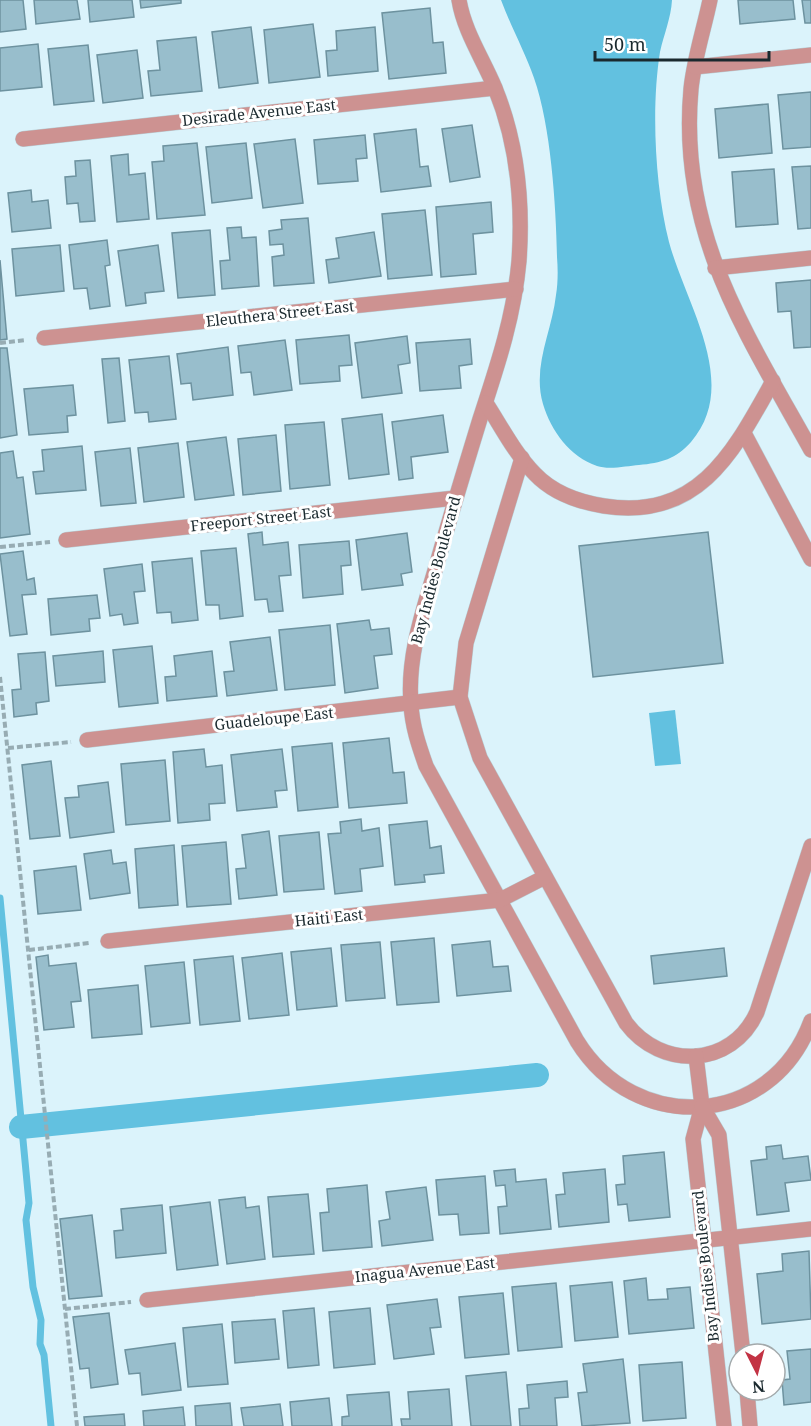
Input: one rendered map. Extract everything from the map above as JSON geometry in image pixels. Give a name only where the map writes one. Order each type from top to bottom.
[{"type":"street","name":"Bay Indies Boulevard","points":[[459,0],[467,29],[495,88],[512,148],[520,220],[516,289],[505,344],[455,498],[421,618],[413,658],[411,704],[414,726],[426,766],[577,1041],[597,1069],[620,1088],[643,1099],[669,1106],[702,1106],[738,1099],[768,1081],[790,1060],[811,1021]]},
{"type":"street","points":[[710,0],[695,68],[690,112],[691,156],[697,205],[715,268],[734,311],[811,450]]},
{"type":"street","points":[[695,68],[811,55]]},
{"type":"street","name":"Desirade Avenue East","points":[[23,138],[495,88]]},
{"type":"street","points":[[715,268],[811,258]]},
{"type":"street","name":"Eleuthera Street East","points":[[44,338],[516,289]]},
{"type":"street","points":[[486,403],[522,458],[543,482],[562,494],[600,505],[637,507],[666,502],[696,486],[729,456],[773,381]]},
{"type":"street","points":[[744,433],[811,559]]},
{"type":"street","points":[[522,458],[466,643],[460,697],[480,758],[632,1030],[658,1049],[696,1056],[720,1051],[744,1035],[753,1021],[810,852]]},
{"type":"street","name":"Freeport Street East","points":[[66,540],[455,498]]},
{"type":"street","name":"Guadeloupe East","points":[[87,740],[460,697]]},
{"type":"street","name":"Haiti East","points":[[108,941],[500,900],[545,877]]},
{"type":"street","name":"Bay Indies Boulevard","points":[[696,1056],[702,1106],[693,1139],[724,1426]]},
{"type":"street","name":"Bay Indies Boulevard","points":[[702,1106],[719,1134],[742,1342]]},
{"type":"street","name":"Inagua Avenue East","points":[[147,1300],[811,1229]]},
{"type":"street","points":[[748,1402],[750,1426]]},
{"type":"path","points":[[0,343],[44,338]]},
{"type":"path","points":[[0,548],[66,540]]},
{"type":"path","points":[[0,677],[77,1426]]},
{"type":"path","points":[[8,748],[87,740]]},
{"type":"path","points":[[29,950],[108,941]]},
{"type":"path","points":[[65,1309],[147,1300]]},
{"type":"water","points":[[501,0],[672,0],[657,74],[655,122],[660,197],[669,242],[705,344],[710,370],[711,395],[705,419],[691,442],[668,459],[654,463],[607,468],[587,462],[570,450],[556,433],[543,404],[540,390],[541,363],[554,309],[558,276],[552,166],[540,97]]},
{"type":"water","points":[[675,710],[681,764],[655,766],[649,713]]},
{"type":"building","points":[[0,0],[23,0],[26,29],[0,32]]},
{"type":"building","points":[[34,0],[77,0],[80,19],[36,24]]},
{"type":"building","points":[[88,0],[132,0],[134,17],[90,22]]},
{"type":"building","points":[[140,0],[181,0],[181,3],[141,8]]},
{"type":"building","points":[[738,0],[793,0],[795,19],[740,24]]},
{"type":"building","points":[[802,0],[811,0],[811,23],[805,23]]},
{"type":"building","points":[[430,8],[433,43],[443,42],[446,73],[389,79],[382,13]]},
{"type":"building","points":[[313,24],[320,77],[269,83],[264,30]]},
{"type":"building","points":[[251,27],[258,83],[219,88],[212,32]]},
{"type":"building","points":[[375,27],[378,71],[328,76],[326,51],[337,50],[336,31]]},
{"type":"building","points":[[196,37],[202,91],[151,96],[148,71],[160,70],[157,41]]},
{"type":"building","points":[[38,44],[42,87],[0,91],[0,48]]},
{"type":"building","points":[[88,45],[94,101],[54,105],[48,49]]},
{"type":"building","points":[[137,50],[143,98],[103,103],[97,55]]},
{"type":"building","points":[[811,92],[811,147],[783,149],[778,95]]},
{"type":"building","points":[[768,104],[772,153],[719,158],[715,109]]},
{"type":"building","points":[[472,125],[480,177],[450,182],[442,129]]},
{"type":"building","points":[[416,129],[420,167],[428,166],[431,186],[381,192],[374,134]]},
{"type":"building","points":[[365,135],[367,158],[356,159],[358,181],[318,184],[314,140]]},
{"type":"building","points":[[295,139],[303,203],[263,208],[254,144]]},
{"type":"building","points":[[197,143],[205,215],[157,219],[152,162],[164,161],[163,146]]},
{"type":"building","points":[[246,143],[252,198],[212,203],[206,147]]},
{"type":"building","points":[[128,154],[129,175],[145,173],[149,219],[117,222],[111,156]]},
{"type":"building","points":[[90,160],[95,221],[80,222],[78,203],[67,204],[65,177],[76,176],[75,161]]},
{"type":"building","points":[[811,166],[811,228],[798,229],[792,167]]},
{"type":"building","points":[[774,169],[778,224],[736,227],[732,172]]},
{"type":"building","points":[[31,190],[32,202],[48,200],[51,228],[12,232],[8,193]]},
{"type":"building","points":[[491,202],[493,232],[473,234],[476,274],[441,277],[436,207]]},
{"type":"building","points":[[425,210],[432,275],[388,279],[382,214]]},
{"type":"building","points":[[308,218],[314,283],[274,286],[272,257],[284,255],[283,244],[270,245],[269,231],[282,229],[281,220]]},
{"type":"building","points":[[241,227],[242,238],[256,237],[259,286],[222,289],[220,261],[230,260],[227,228]]},
{"type":"building","points":[[210,230],[215,295],[178,298],[172,233]]},
{"type":"building","points":[[374,232],[381,276],[329,283],[326,260],[339,258],[336,238]]},
{"type":"building","points":[[107,240],[110,265],[105,266],[110,306],[90,309],[87,288],[74,289],[69,245]]},
{"type":"building","points":[[60,245],[64,291],[16,296],[12,249]]},
{"type":"building","points":[[158,245],[164,291],[145,293],[146,303],[126,306],[118,251]]},
{"type":"building","points":[[0,260],[7,339],[0,340]]},
{"type":"building","points":[[811,280],[811,347],[794,348],[791,311],[778,312],[776,283]]},
{"type":"building","points":[[349,335],[352,365],[339,366],[340,381],[300,384],[296,340]]},
{"type":"building","points":[[407,336],[410,363],[398,365],[402,393],[362,398],[355,343]]},
{"type":"building","points":[[470,339],[472,364],[459,366],[461,388],[420,391],[416,343]]},
{"type":"building","points":[[285,340],[292,390],[254,395],[251,372],[241,373],[238,346]]},
{"type":"building","points":[[228,347],[233,395],[193,400],[191,383],[181,384],[177,354]]},
{"type":"building","points":[[0,348],[7,348],[17,435],[0,438]]},
{"type":"building","points":[[169,356],[176,419],[149,422],[148,412],[135,413],[129,360]]},
{"type":"building","points":[[119,358],[125,421],[108,423],[102,359]]},
{"type":"building","points":[[73,385],[76,415],[67,416],[68,432],[29,435],[24,389]]},
{"type":"building","points":[[382,414],[389,474],[349,479],[342,419]]},
{"type":"building","points":[[443,415],[448,452],[411,457],[413,478],[399,480],[392,422]]},
{"type":"building","points":[[324,422],[330,485],[290,489],[285,425]]},
{"type":"building","points":[[276,435],[281,491],[243,495],[238,439]]},
{"type":"building","points":[[226,437],[234,495],[195,500],[187,442]]},
{"type":"building","points":[[178,443],[184,497],[144,502],[138,448]]},
{"type":"building","points":[[82,446],[86,490],[36,494],[33,472],[44,471],[42,450]]},
{"type":"building","points":[[130,448],[136,503],[101,506],[95,452]]},
{"type":"building","points":[[13,451],[17,478],[23,477],[30,534],[0,538],[0,453]]},
{"type":"building","points":[[262,532],[263,545],[288,542],[291,575],[279,576],[283,611],[269,612],[267,599],[255,600],[248,534]]},
{"type":"building","points":[[708,532],[723,663],[593,677],[579,546]]},
{"type":"building","points":[[407,533],[412,572],[401,574],[403,585],[362,590],[356,540]]},
{"type":"building","points":[[349,541],[351,565],[341,566],[343,594],[303,598],[299,545]]},
{"type":"building","points":[[236,548],[243,616],[220,619],[219,605],[206,605],[201,551]]},
{"type":"building","points":[[23,551],[27,580],[34,578],[36,594],[22,595],[27,634],[10,636],[0,554]]},
{"type":"building","points":[[192,558],[198,620],[172,623],[171,612],[157,613],[152,562]]},
{"type":"building","points":[[142,564],[145,591],[134,592],[138,623],[124,625],[122,614],[110,616],[104,569]]},
{"type":"building","points":[[97,595],[100,618],[89,619],[90,631],[51,635],[48,599]]},
{"type":"building","points":[[369,620],[371,630],[389,628],[392,654],[374,656],[378,688],[345,693],[337,624]]},
{"type":"building","points":[[330,625],[335,685],[285,690],[279,630]]},
{"type":"building","points":[[270,637],[277,690],[227,696],[224,672],[234,671],[230,642]]},
{"type":"building","points":[[152,646],[158,703],[119,707],[113,650]]},
{"type":"building","points":[[103,651],[105,682],[56,686],[53,656]]},
{"type":"building","points":[[212,651],[217,696],[167,701],[165,677],[176,676],[174,656]]},
{"type":"building","points":[[45,652],[49,701],[36,703],[37,714],[14,717],[12,690],[21,689],[18,654]]},
{"type":"building","points":[[389,738],[393,773],[404,772],[407,803],[349,808],[343,743]]},
{"type":"building","points":[[332,743],[338,807],[298,811],[292,747]]},
{"type":"building","points":[[204,749],[206,767],[222,765],[225,803],[209,804],[210,820],[178,823],[173,752]]},
{"type":"building","points":[[282,749],[287,790],[275,791],[277,807],[237,811],[231,755]]},
{"type":"building","points":[[165,760],[170,821],[126,825],[121,764]]},
{"type":"building","points":[[51,761],[60,836],[30,839],[22,765]]},
{"type":"building","points":[[108,782],[114,832],[70,838],[65,798],[79,797],[78,786]]},
{"type":"building","points":[[361,819],[362,831],[379,828],[383,866],[360,869],[362,891],[335,894],[328,834],[341,833],[340,822]]},
{"type":"building","points":[[427,821],[430,848],[441,846],[444,873],[424,875],[425,882],[395,885],[389,825]]},
{"type":"building","points":[[269,831],[277,895],[239,899],[236,869],[246,868],[242,835]]},
{"type":"building","points":[[319,832],[324,889],[284,892],[279,836]]},
{"type":"building","points":[[226,842],[231,904],[187,907],[182,846]]},
{"type":"building","points":[[174,845],[178,905],[139,908],[135,849]]},
{"type":"building","points":[[111,850],[113,864],[126,862],[130,893],[90,899],[84,854]]},
{"type":"building","points":[[76,866],[81,910],[38,914],[34,871]]},
{"type":"building","points":[[434,938],[439,1002],[397,1005],[391,942]]},
{"type":"building","points":[[490,941],[493,967],[508,966],[511,991],[457,996],[452,945]]},
{"type":"building","points":[[380,942],[385,998],[346,1001],[341,945]]},
{"type":"building","points":[[331,948],[337,1006],[297,1010],[291,952]]},
{"type":"building","points":[[724,948],[727,976],[654,984],[651,956]]},
{"type":"building","points":[[282,953],[289,1015],[249,1019],[242,958]]},
{"type":"building","points":[[48,955],[49,966],[76,963],[81,1001],[71,1002],[74,1027],[44,1030],[36,957]]},
{"type":"building","points":[[233,956],[240,1021],[200,1025],[194,960]]},
{"type":"building","points":[[184,962],[190,1023],[151,1027],[145,966]]},
{"type":"building","points":[[138,985],[142,1034],[92,1038],[88,990]]},
{"type":"building","points":[[781,1145],[783,1159],[808,1156],[811,1180],[785,1183],[789,1211],[757,1215],[751,1161],[767,1159],[766,1147]]},
{"type":"building","points":[[664,1152],[670,1217],[629,1221],[627,1204],[618,1205],[616,1185],[625,1184],[623,1156]]},
{"type":"building","points":[[515,1169],[516,1182],[546,1179],[551,1229],[500,1234],[498,1207],[507,1206],[505,1185],[496,1186],[494,1171]]},
{"type":"building","points":[[605,1169],[609,1222],[559,1227],[556,1195],[565,1194],[563,1173]]},
{"type":"building","points":[[485,1176],[489,1233],[460,1235],[458,1214],[439,1215],[436,1180]]},
{"type":"building","points":[[367,1185],[372,1247],[323,1251],[320,1213],[329,1212],[327,1189]]},
{"type":"building","points":[[426,1187],[433,1240],[382,1246],[379,1221],[390,1219],[386,1192]]},
{"type":"building","points":[[308,1194],[314,1254],[273,1257],[268,1197]]},
{"type":"building","points":[[245,1197],[246,1208],[259,1206],[265,1259],[227,1264],[219,1200]]},
{"type":"building","points":[[210,1202],[218,1265],[177,1270],[170,1207]]},
{"type":"building","points":[[162,1205],[166,1253],[116,1258],[114,1231],[123,1230],[121,1209]]},
{"type":"building","points":[[92,1215],[102,1296],[69,1299],[60,1219]]},
{"type":"building","points":[[809,1251],[811,1319],[762,1324],[757,1274],[783,1271],[782,1254]]},
{"type":"building","points":[[646,1278],[648,1300],[668,1299],[667,1289],[690,1287],[694,1328],[629,1334],[624,1281]]},
{"type":"building","points":[[612,1282],[618,1337],[575,1341],[570,1286]]},
{"type":"building","points":[[556,1283],[562,1347],[518,1351],[512,1287]]},
{"type":"building","points":[[503,1293],[509,1354],[465,1358],[459,1297]]},
{"type":"building","points":[[437,1299],[441,1327],[430,1328],[434,1354],[394,1359],[387,1305]]},
{"type":"building","points":[[314,1308],[319,1365],[288,1368],[283,1311]]},
{"type":"building","points":[[370,1308],[375,1364],[334,1368],[329,1312]]},
{"type":"building","points":[[109,1313],[118,1384],[91,1388],[89,1368],[80,1369],[73,1317]]},
{"type":"building","points":[[275,1319],[279,1359],[235,1363],[232,1322]]},
{"type":"building","points":[[222,1324],[228,1384],[188,1387],[183,1328]]},
{"type":"building","points":[[175,1343],[181,1390],[142,1395],[140,1373],[129,1374],[125,1350]]},
{"type":"building","points":[[811,1349],[811,1402],[784,1405],[784,1402],[787,1402],[787,1379],[790,1379],[787,1351]]},
{"type":"building","points":[[623,1359],[630,1423],[582,1426],[578,1393],[587,1392],[583,1364]]},
{"type":"building","points":[[682,1362],[686,1418],[643,1421],[639,1365]]},
{"type":"building","points":[[506,1372],[511,1426],[471,1426],[466,1376]]},
{"type":"building","points":[[567,1381],[568,1397],[555,1398],[557,1426],[520,1426],[519,1409],[529,1408],[527,1385]]},
{"type":"building","points":[[449,1389],[452,1426],[402,1426],[401,1419],[410,1419],[408,1392]]},
{"type":"building","points":[[389,1392],[392,1426],[342,1426],[342,1417],[349,1416],[347,1395]]},
{"type":"building","points":[[329,1398],[332,1426],[292,1426],[290,1402]]},
{"type":"building","points":[[230,1403],[232,1426],[196,1426],[195,1406]]},
{"type":"building","points":[[280,1404],[283,1426],[244,1426],[241,1408]]},
{"type":"building","points":[[183,1407],[185,1426],[144,1426],[143,1411]]},
{"type":"building","points":[[124,1414],[125,1426],[85,1426],[84,1417]]},
{"type":"waterway","points":[[0,898],[29,1203],[26,1220],[33,1287],[41,1320],[40,1344],[44,1355],[51,1426]]},
{"type":"waterway","points":[[21,1127],[537,1075]]}]
